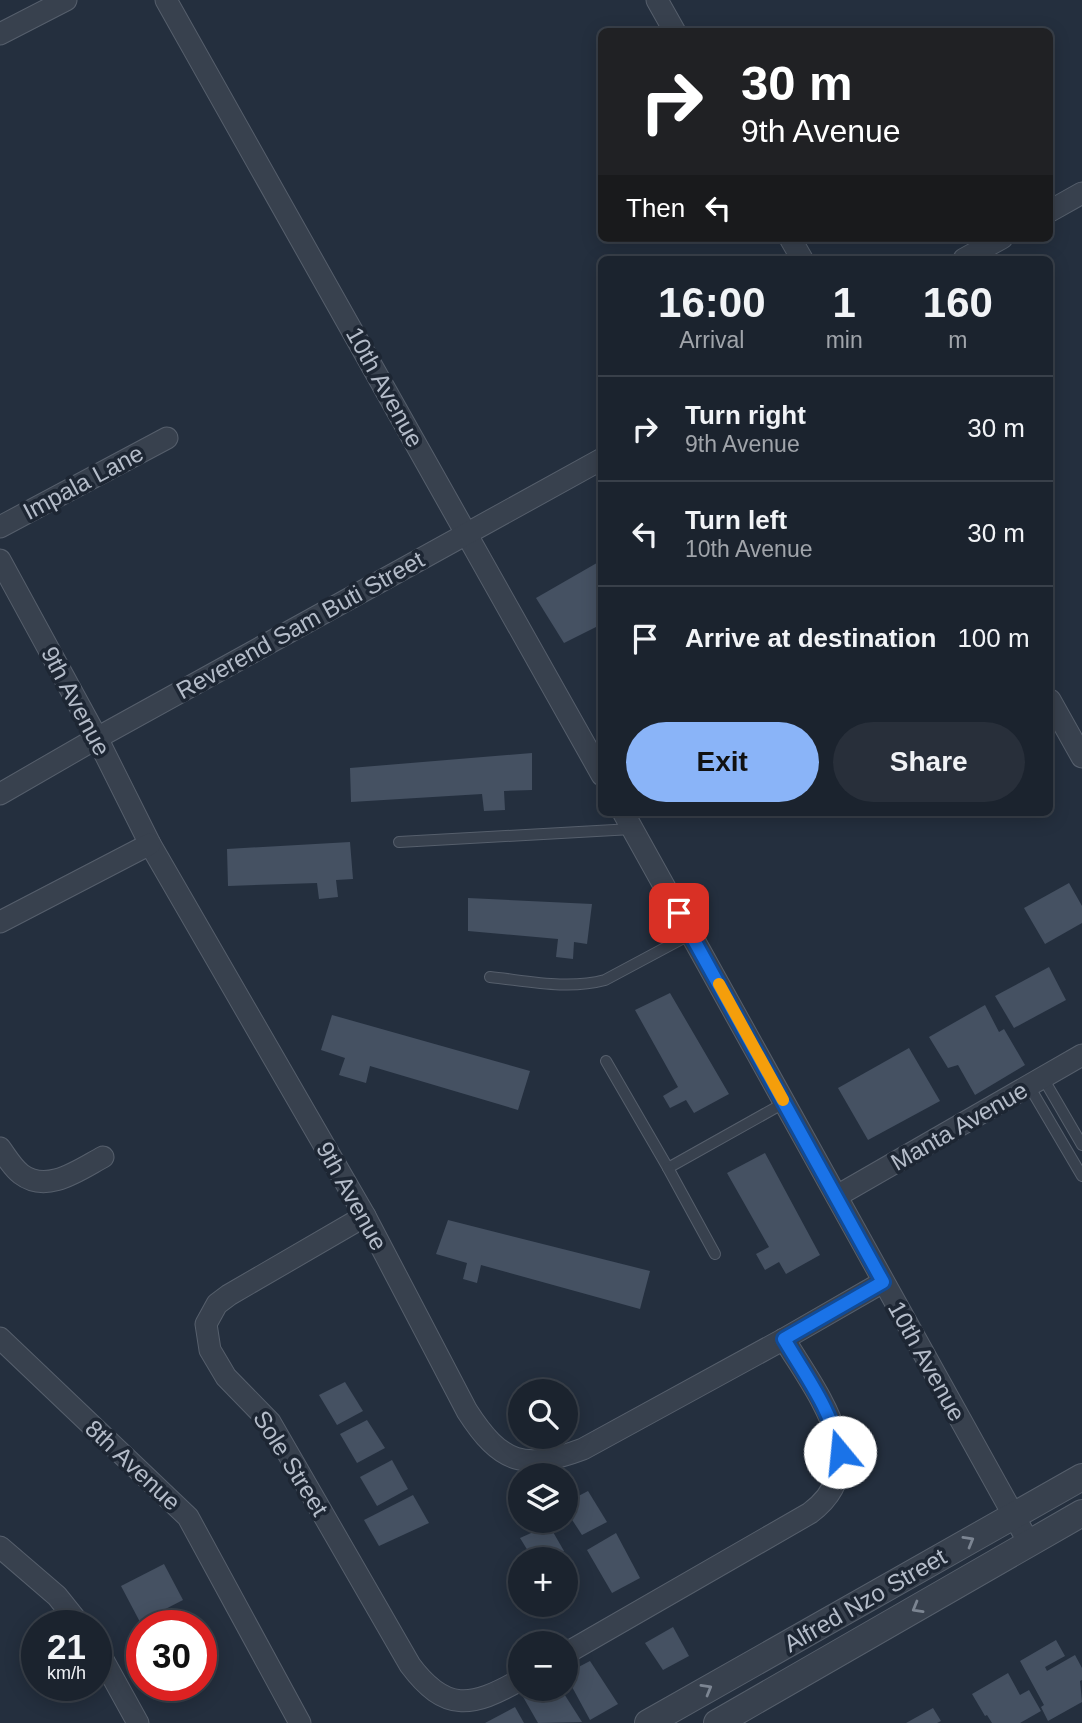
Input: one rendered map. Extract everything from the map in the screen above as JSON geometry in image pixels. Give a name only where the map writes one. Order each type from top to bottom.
[{"type":"street","points":[[0,34],[66,0]]},
{"type":"street","name":"10th Avenue","points":[[166,0],[598,768]]},
{"type":"street","points":[[657,0],[673,28]]},
{"type":"street","points":[[1053,209],[1082,192]]},
{"type":"street","points":[[969,256],[995,242]]},
{"type":"street","name":"Impala Lane","points":[[0,527],[167,438]]},
{"type":"street","name":"Reverend Sam Buti Street","points":[[0,794],[598,461]]},
{"type":"street","name":"9th Avenue","points":[[0,560],[97,738],[150,844],[365,1216],[467,1411],[481,1433],[496,1449],[515,1458],[534,1462],[583,1449],[883,1282]]},
{"type":"street","points":[[1053,705],[1082,757]]},
{"type":"street","name":"10th Avenue","points":[[627,821],[1029,1542]]},
{"type":"street","points":[[0,922],[150,844]]},
{"type":"street","name":"Manta Avenue","points":[[837,1196],[1082,1055]]},
{"type":"street","points":[[0,1147],[22,1175],[50,1182],[64,1178],[103,1157]]},
{"type":"street","name":"Sole Street","points":[[365,1216],[217,1304],[206,1324],[210,1350],[226,1377],[270,1422],[410,1665],[423,1683],[437,1694],[453,1700],[470,1701],[487,1697],[508,1686]]},
{"type":"street","name":"8th Avenue","points":[[0,1338],[188,1517],[300,1723]]},
{"type":"street","points":[[578,1647],[810,1513],[822,1504],[834,1488],[840,1460],[836,1434],[827,1412],[784,1339]]},
{"type":"street","name":"Alfred Nzo Street","points":[[648,1723],[1082,1477]]},
{"type":"street","name":"Alfred Nzo Street","points":[[718,1723],[1082,1513]]},
{"type":"street","points":[[0,1547],[57,1596],[68,1610]]},
{"type":"street","points":[[112,1676],[138,1723]]},
{"type":"lane","points":[[398,842],[627,821]]},
{"type":"lane","points":[[490,976],[564,985],[590,984],[605,980],[691,934]]},
{"type":"lane","points":[[606,1061],[715,1254]]},
{"type":"lane","points":[[1036,1082],[1082,1144]]},
{"type":"lane","points":[[1036,1082],[1082,1176]]},
{"type":"lane","points":[[668,1168],[784,1103]]},
{"type":"building","points":[[598,562],[598,626],[564,643],[536,598]]},
{"type":"building","points":[[532,753],[532,790],[504,791],[505,810],[484,811],[482,794],[351,802],[350,768]]},
{"type":"building","points":[[350,842],[353,879],[336,880],[338,897],[319,899],[317,883],[228,886],[227,849]]},
{"type":"building","points":[[1069,883],[1082,906],[1082,923],[1045,944],[1024,908]]},
{"type":"building","points":[[468,898],[592,904],[587,944],[574,942],[573,959],[556,957],[558,939],[468,931]]},
{"type":"building","points":[[1049,967],[1066,1000],[1014,1028],[995,996]]},
{"type":"building","points":[[670,993],[729,1094],[694,1113],[686,1100],[670,1108],[663,1096],[678,1087],[635,1010]]},
{"type":"building","points":[[985,1005],[999,1032],[1004,1029],[1025,1065],[975,1095],[958,1065],[948,1068],[929,1037]]},
{"type":"building","points":[[332,1015],[530,1071],[518,1110],[370,1066],[366,1083],[339,1075],[345,1058],[321,1050]]},
{"type":"building","points":[[909,1048],[940,1101],[868,1140],[838,1088]]},
{"type":"building","points":[[765,1153],[820,1255],[786,1274],[779,1262],[765,1270],[756,1254],[769,1247],[727,1173]]},
{"type":"building","points":[[448,1220],[650,1271],[640,1309],[481,1265],[477,1283],[463,1279],[467,1263],[436,1254]]},
{"type":"building","points":[[345,1382],[363,1411],[337,1425],[319,1395]]},
{"type":"building","points":[[367,1420],[385,1448],[357,1463],[340,1434]]},
{"type":"building","points":[[392,1460],[408,1489],[377,1506],[360,1477]]},
{"type":"building","points":[[588,1491],[607,1522],[582,1535],[578,1529],[578,1496]]},
{"type":"building","points":[[413,1495],[429,1523],[379,1546],[364,1520]]},
{"type":"building","points":[[531,1533],[554,1533],[562,1547],[526,1547],[520,1538]]},
{"type":"building","points":[[616,1533],[640,1578],[612,1593],[587,1550]]},
{"type":"building","points":[[164,1564],[183,1600],[163,1610],[134,1610],[121,1586]]},
{"type":"building","points":[[673,1627],[689,1656],[663,1670],[645,1643]]},
{"type":"building","points":[[1056,1640],[1065,1656],[1045,1667],[1047,1671],[1075,1655],[1082,1668],[1082,1702],[1048,1721],[1041,1707],[1044,1705],[1020,1661]]},
{"type":"building","points":[[590,1661],[618,1704],[590,1720],[578,1698],[578,1667]]},
{"type":"building","points":[[1008,1673],[1020,1695],[1029,1690],[1041,1711],[1020,1723],[992,1723],[972,1694]]},
{"type":"building","points":[[525,1701],[569,1701],[582,1722],[538,1723]]},
{"type":"building","points":[[515,1707],[524,1723],[485,1723]]},
{"type":"building","points":[[933,1708],[941,1721],[906,1723]]},
{"type":"slow traffic","points":[[719,984],[783,1100]]},
{"type":"route","points":[[679,913],[883,1282],[784,1339],[827,1412],[840,1452]]}]
